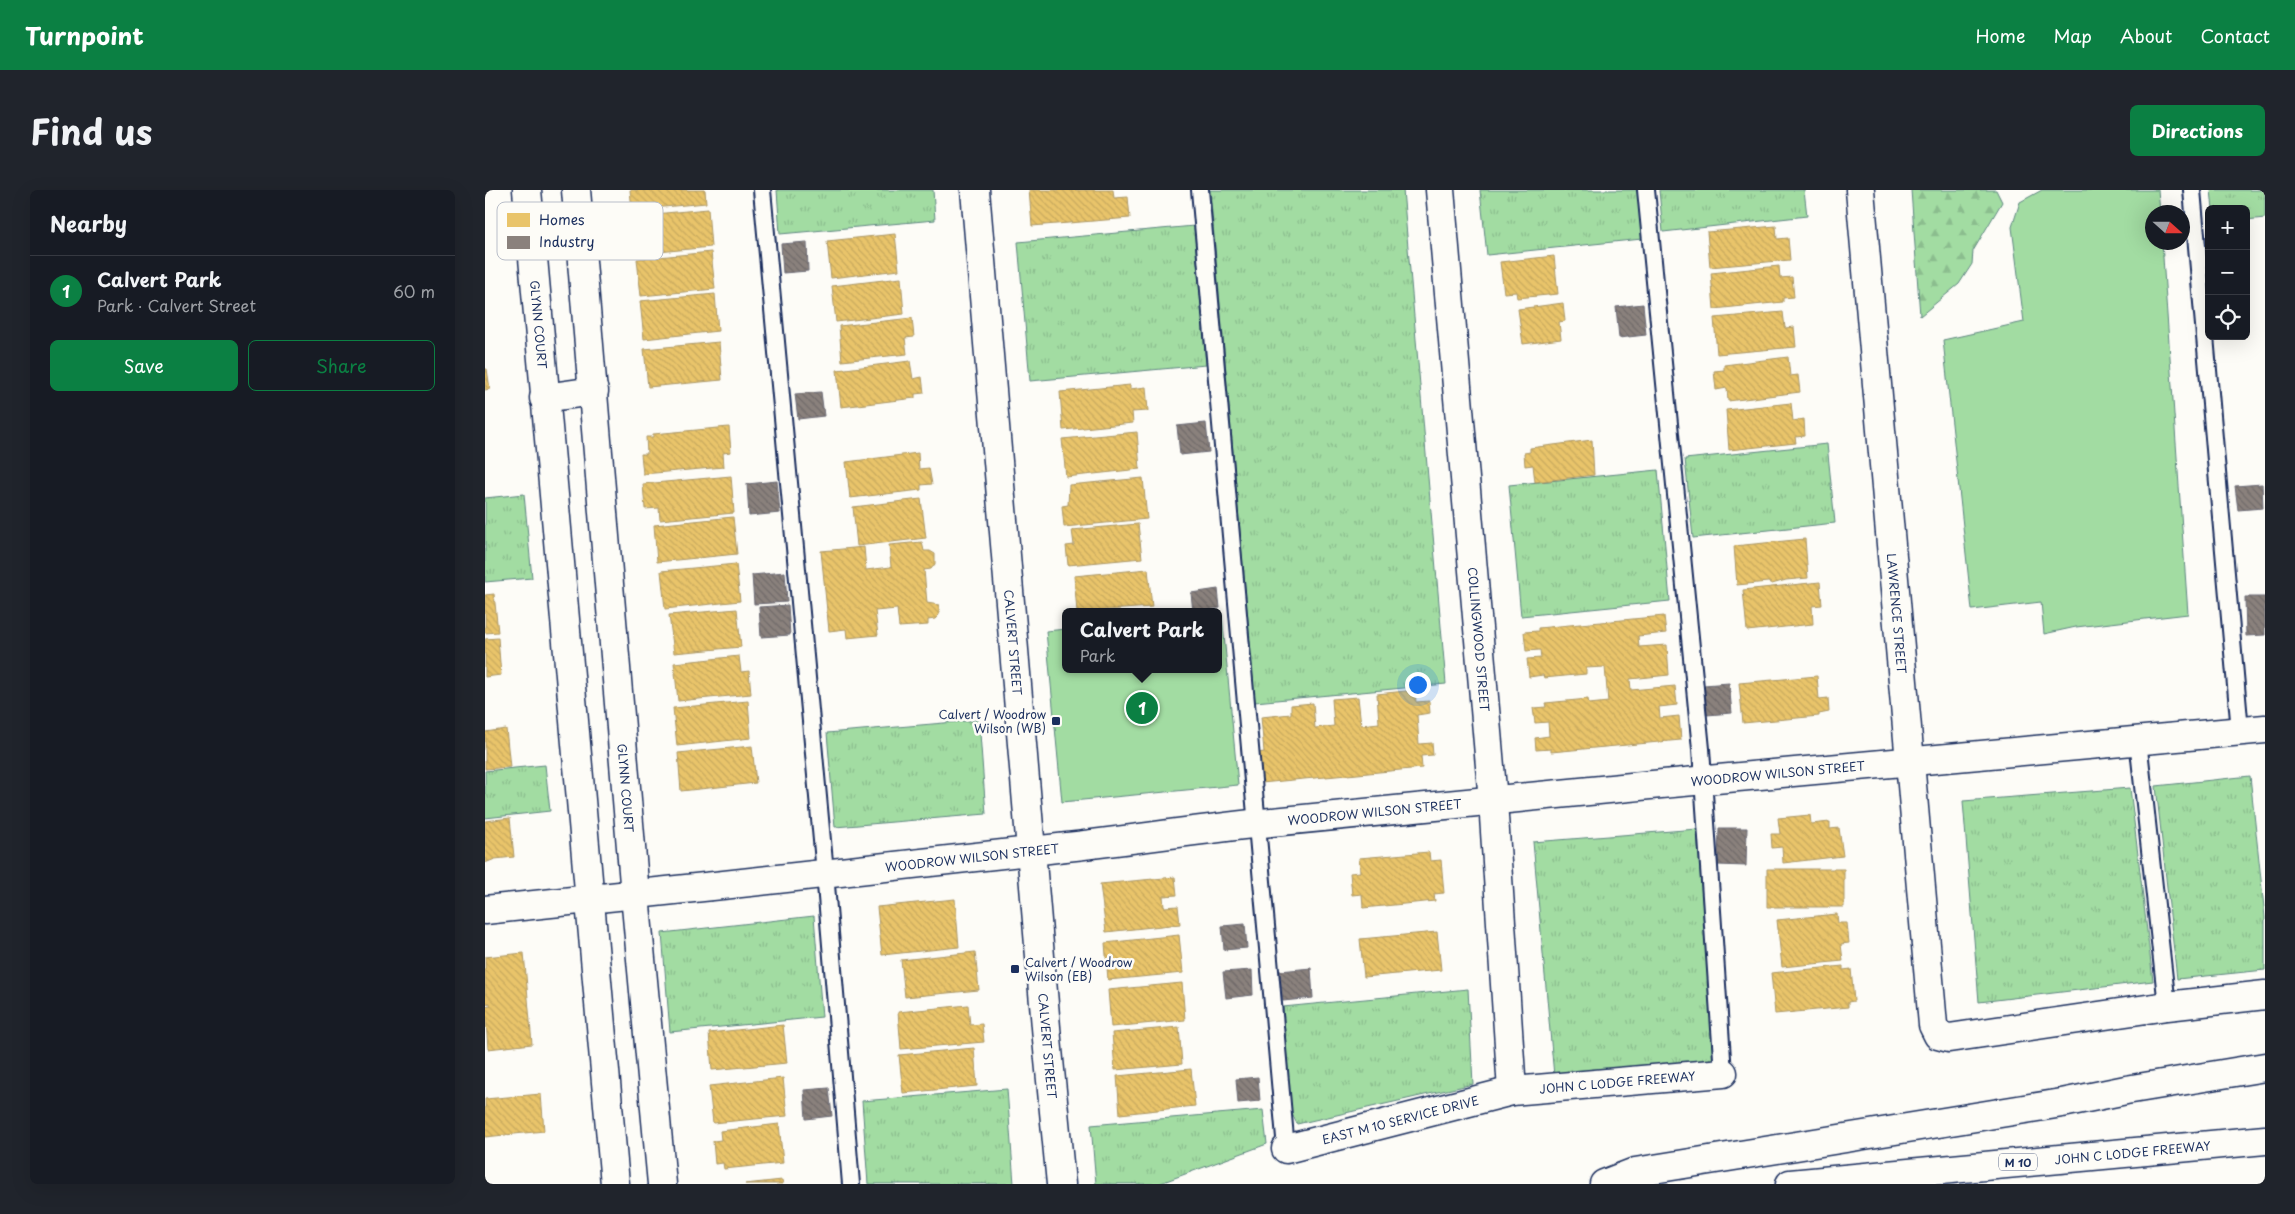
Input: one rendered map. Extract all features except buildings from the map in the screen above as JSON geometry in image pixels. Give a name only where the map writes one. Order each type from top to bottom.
[{"type":"main road","name":"CALVERT STREET","points":[[975,190],[1061,1184]]},
{"type":"main road","name":"COLLINGWOOD STREET","points":[[1440,190],[1493,801],[1512,1090]]},
{"type":"main road","name":"LAWRENCE STREET","points":[[1860,190],[1932,1019],[1938,1035],[1949,1038],[2167,1006]]},
{"type":"main road","name":"GLYNN COURT","points":[[533,260],[615,1184]]},
{"type":"main road","name":"GLYNN COURT","points":[[582,260],[635,895],[662,1184]]},
{"type":"main road","points":[[545,398],[594,391]]},
{"type":"main road","name":"WOODROW WILSON STREET","points":[[485,910],[590,901],[1257,824],[1703,780],[2253,730]]},
{"type":"main road","points":[[2167,1006],[2265,995]]},
{"type":"main road","points":[[1604,1184],[1635,1172],[2062,1104],[2126,1090],[2265,1067]]},
{"type":"main road","name":"JOHN C LODGE FREEWAY","points":[[1512,1090],[1723,1073]]},
{"type":"main road","name":"EAST M 10 SERVICE DRIVE","points":[[1287,1149],[1512,1090]]},
{"type":"main road","name":"JOHN C LODGE FREEWAY","points":[[1790,1184],[2265,1140]]},
{"type":"lane","points":[[762,190],[825,873],[851,1184]]},
{"type":"lane","points":[[1200,190],[1287,1149]]},
{"type":"lane","points":[[1646,190],[1703,780],[1723,1073]]},
{"type":"lane","points":[[2192,190],[2253,730]]},
{"type":"lane","points":[[2138,740],[2167,1006]]},
{"type":"green space","points":[[777,190],[933,190],[935,220],[780,234]]},
{"type":"green space","points":[[1210,190],[1403,190],[1446,684],[1255,702]]},
{"type":"green space","points":[[1480,190],[1637,190],[1642,239],[1487,255]]},
{"type":"green space","points":[[1659,190],[1804,190],[1807,216],[1663,232]]},
{"type":"green space","points":[[1911,190],[1996,190],[2002,202],[1973,251],[1972,264],[1959,284],[1920,316]]},
{"type":"green space","points":[[2042,190],[2158,190],[2159,205],[2145,205],[2145,250],[2162,250],[2188,614],[2076,627],[2044,634],[2041,602],[1972,610],[1943,340],[2024,322],[2012,227],[2020,202]]},
{"type":"green space","points":[[2211,190],[2265,190],[2265,218],[2250,220],[2250,205],[2213,205]]},
{"type":"green space","points":[[1194,226],[1206,365],[1030,381],[1018,242]]},
{"type":"green space","points":[[1827,444],[1835,523],[1693,538],[1685,459]]},
{"type":"green space","points":[[1658,470],[1670,601],[1521,616],[1509,485]]},
{"type":"green space","points":[[524,494],[532,578],[485,582],[485,498]]},
{"type":"green space","points":[[1222,614],[1238,785],[1062,802],[1046,631],[1062,629],[1062,673],[1222,673]]},
{"type":"green space","points":[[979,720],[986,814],[835,827],[827,733]]},
{"type":"green space","points":[[545,765],[550,811],[485,818],[485,771]]},
{"type":"green space","points":[[2250,776],[2265,917],[2265,970],[2177,979],[2156,786]]},
{"type":"green space","points":[[2130,788],[2153,981],[1979,1002],[1963,801]]},
{"type":"green space","points":[[1697,829],[1714,1064],[1554,1076],[1533,842]]},
{"type":"green space","points":[[814,916],[822,1017],[670,1032],[662,933]]},
{"type":"green space","points":[[1468,989],[1473,1084],[1297,1124],[1291,1112],[1283,1007]]},
{"type":"green space","points":[[1007,1089],[1014,1184],[868,1184],[862,1101]]},
{"type":"green space","points":[[1263,1110],[1267,1144],[1158,1184],[1096,1184],[1091,1125]]},
{"type":"place","name":"Calvert Park","points":[[1142,708]]},
{"type":"place","name":"Calvert / Woodrow Wilson (WB)","points":[[1056,721]]},
{"type":"place","name":"Calvert / Woodrow Wilson (EB)","points":[[1015,969]]}]
